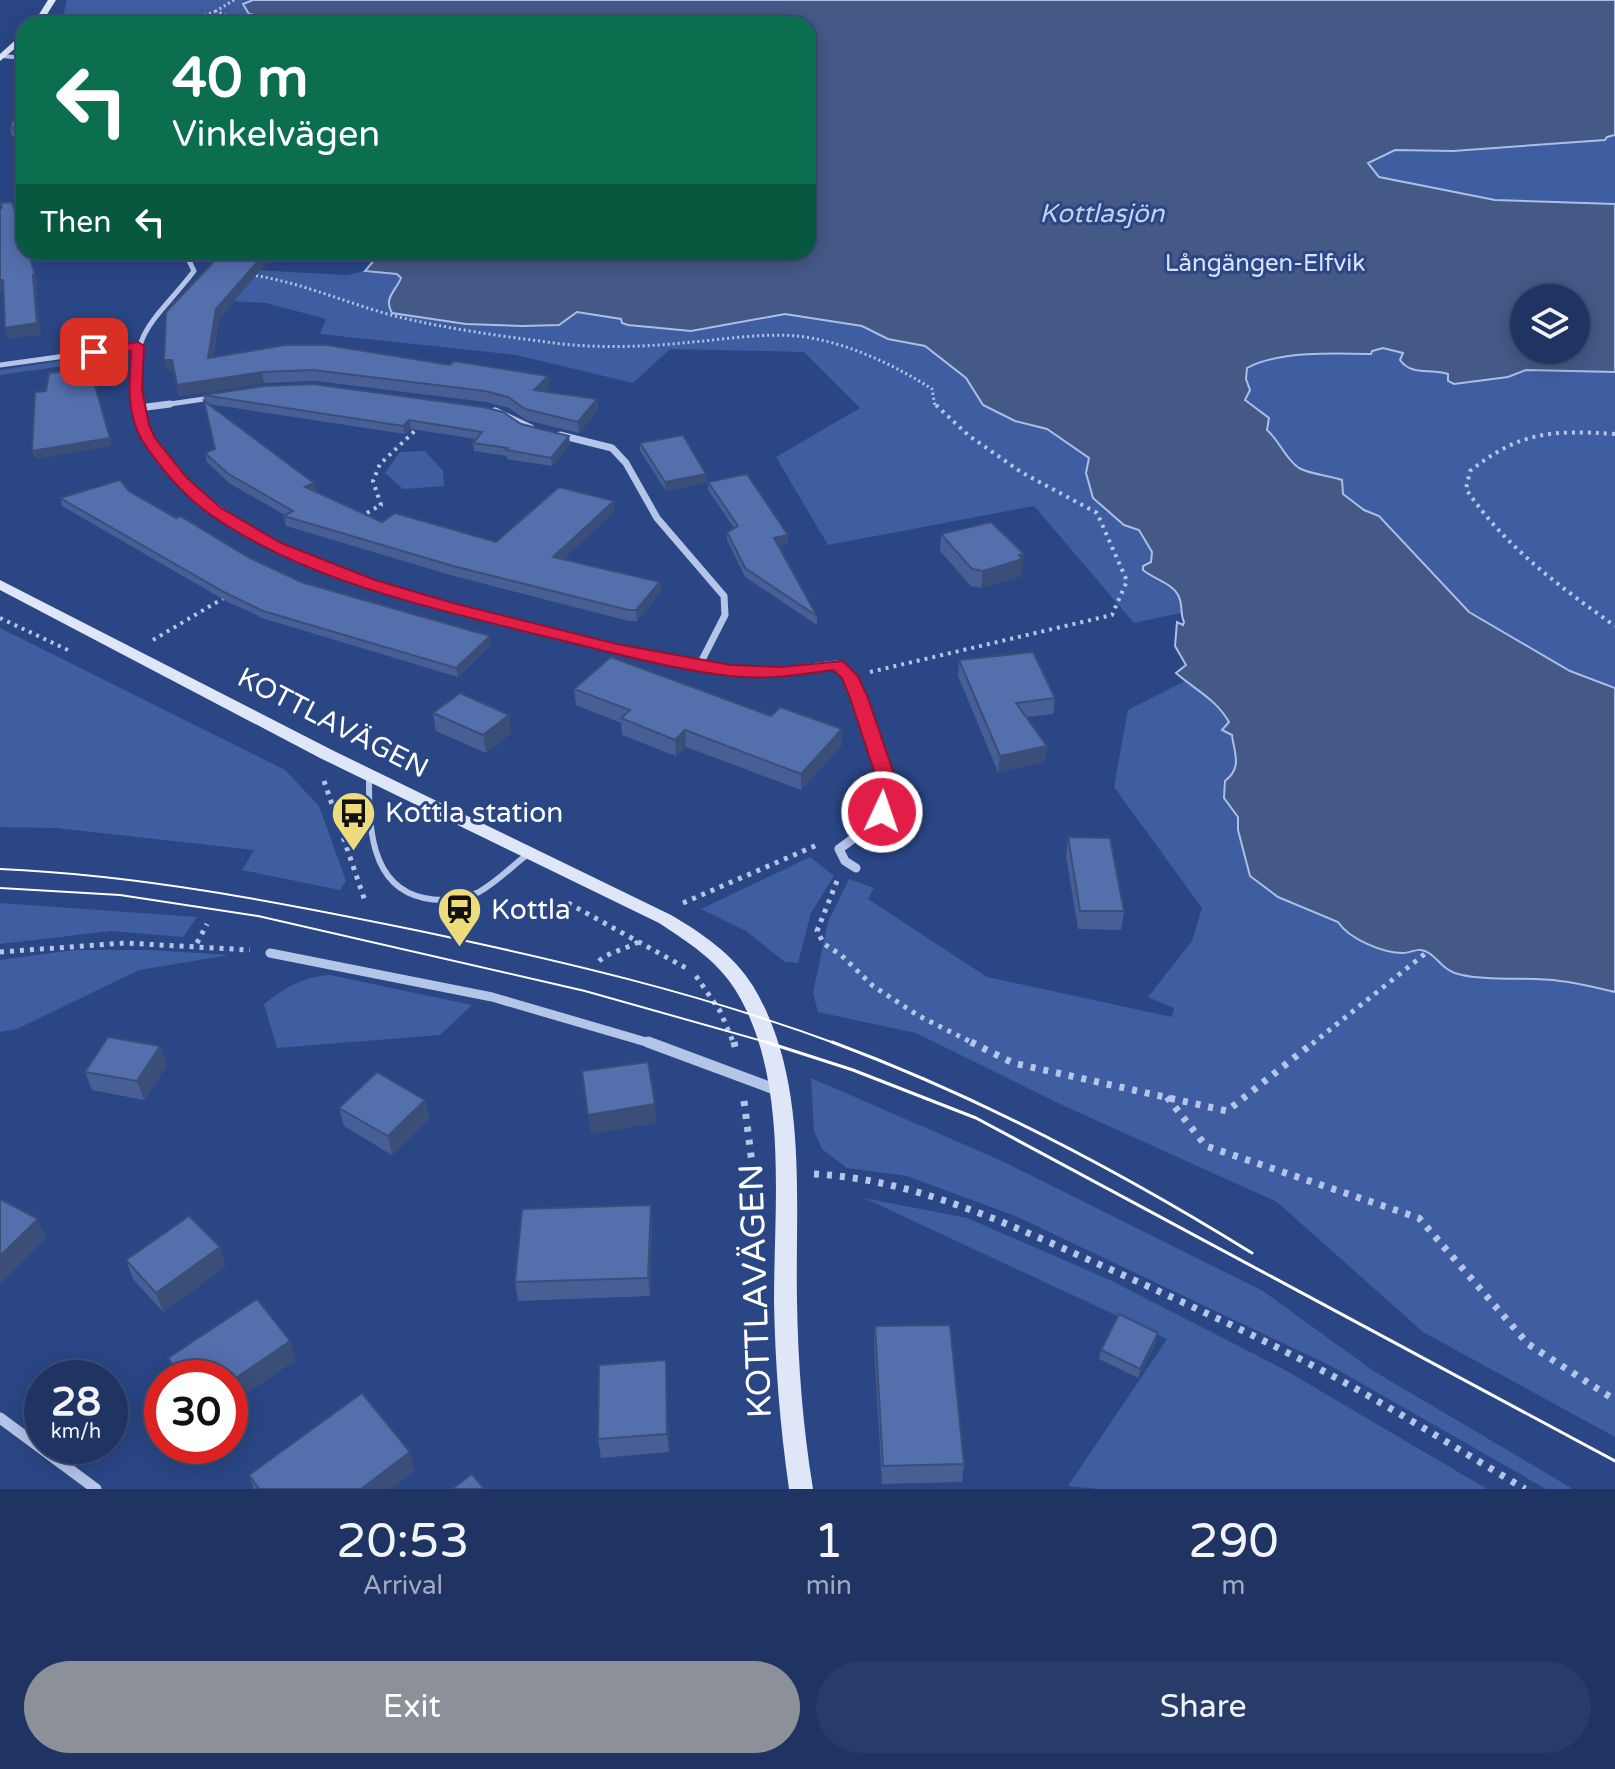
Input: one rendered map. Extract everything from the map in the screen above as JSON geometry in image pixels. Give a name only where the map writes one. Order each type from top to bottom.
[{"type":"street","points":[[189,260],[194,271],[150,320],[138,346],[135,389],[149,439],[182,481],[215,511],[275,546],[369,583],[474,615],[617,649],[700,664],[767,673],[837,664],[849,676],[889,786],[876,822],[839,849],[845,861],[856,868]]},
{"type":"street","points":[[0,365],[138,346]]},
{"type":"street","points":[[139,408],[222,396]]},
{"type":"street","points":[[486,410],[515,416],[523,426],[538,430]]},
{"type":"street","points":[[552,433],[612,448],[626,463],[657,518],[724,596],[725,615],[700,664]]},
{"type":"street","name":"KOTTLAVÄGEN","points":[[0,584],[369,775],[665,919],[708,945],[734,972],[761,1019],[778,1090],[786,1175],[786,1337],[792,1427],[801,1489]]},
{"type":"street","points":[[270,953],[393,977],[593,1026],[778,1090]]},
{"type":"street","points":[[0,1418],[96,1489]]},
{"type":"lane","points":[[369,775],[369,822],[384,872],[397,891],[424,898],[453,900],[477,892],[531,852]]},
{"type":"path","points":[[203,16],[234,0]]},
{"type":"path","points":[[216,11],[227,16]]},
{"type":"path","points":[[193,267],[280,279],[311,292],[404,318],[551,343],[653,346],[746,337],[797,336],[840,346],[903,370],[922,382],[932,389],[935,406],[968,435],[1021,472],[1097,513],[1127,581],[1112,615],[849,676]]},
{"type":"path","points":[[357,519],[381,505],[373,481],[380,464],[422,424]]},
{"type":"path","points":[[1615,434],[1586,432],[1536,437],[1504,446],[1470,471],[1466,489],[1483,518],[1543,574],[1615,626]]},
{"type":"path","points":[[133,652],[229,595]]},
{"type":"path","points":[[322,776],[366,904]]},
{"type":"path","points":[[599,961],[608,953],[622,952],[640,941],[680,905],[816,846],[844,843]]},
{"type":"path","points":[[845,861],[817,931],[824,944],[841,955],[873,986],[919,1016],[1013,1063],[1227,1111],[1426,953]]},
{"type":"path","points":[[197,943],[207,924]]},
{"type":"path","points":[[0,952],[116,942],[197,943],[270,953]]},
{"type":"path","points":[[693,972],[719,1007],[731,1031],[735,1051]]},
{"type":"path","points":[[741,1078],[753,1171],[786,1175],[832,1173],[949,1203],[1024,1231],[1316,1367],[1525,1489]]},
{"type":"path","points":[[1167,1096],[1206,1146],[1419,1218],[1528,1344],[1615,1400]]},
{"type":"green space","name":"Långängen-Elfvik","points":[[67,0],[1615,0],[1615,1437],[1423,1332],[1277,1202],[1060,1104],[916,1033],[818,1012],[813,993],[828,922],[849,879],[874,888],[868,899],[987,977],[1172,1017],[1174,1008],[1148,997],[1192,941],[1202,908],[1114,787],[1128,710],[1185,681],[1176,673],[1186,665],[1175,646],[1177,622],[1183,625],[1184,622],[1180,613],[1134,623],[1034,506],[828,545],[776,457],[860,408],[804,352],[670,349],[633,383],[516,355],[320,334],[326,319],[266,303],[185,298],[218,268],[347,275],[364,271],[374,260],[816,260],[816,16],[63,16]]},
{"type":"green space","points":[[99,355],[119,358],[0,375],[0,370]]},
{"type":"green space","points":[[425,451],[443,471],[444,486],[403,489],[385,473],[400,452]]},
{"type":"green space","points":[[0,628],[285,770],[319,806],[346,881],[340,890],[242,870],[254,850],[56,828],[0,827]]},
{"type":"green space","points":[[810,857],[834,876],[811,913],[798,963],[785,962],[746,931],[701,909]]},
{"type":"green space","points":[[0,903],[197,917],[183,937],[111,931],[0,944]]},
{"type":"green space","points":[[74,950],[151,950],[229,955],[139,970],[17,1029],[0,1032],[0,960]]},
{"type":"green space","points":[[330,975],[472,1005],[440,1035],[277,1048],[264,1004],[295,984]]},
{"type":"green space","points":[[811,1078],[1002,1161],[1263,1291],[1372,1370],[1573,1489],[1546,1489],[1331,1366],[1018,1217],[907,1176],[847,1168],[822,1149],[814,1131]]},
{"type":"green space","points":[[864,1198],[967,1218],[1110,1280],[1285,1370],[1487,1489],[1098,1489],[1068,1486],[1167,1339]]},
{"type":"water","name":"Kottlasjön","points":[[253,0],[1615,0],[1615,135],[1605,140],[1453,151],[1395,150],[1368,163],[1379,177],[1495,200],[1615,204],[1615,372],[1526,370],[1508,377],[1454,384],[1448,381],[1448,374],[1410,368],[1400,360],[1403,353],[1383,348],[1371,354],[1308,354],[1260,362],[1247,368],[1246,379],[1250,390],[1245,400],[1269,418],[1267,430],[1294,464],[1309,472],[1342,480],[1343,494],[1364,510],[1379,516],[1469,612],[1570,671],[1615,688],[1615,992],[1560,981],[1487,978],[1455,973],[1426,952],[1395,952],[1367,944],[1338,922],[1278,897],[1250,876],[1238,830],[1238,817],[1224,798],[1225,781],[1236,765],[1232,735],[1222,730],[1229,722],[1211,701],[1176,673],[1186,665],[1175,646],[1177,622],[1183,625],[1184,622],[1180,600],[1173,588],[1143,570],[1143,566],[1151,562],[1152,552],[1139,530],[1124,525],[1093,498],[1086,473],[1089,458],[1047,429],[1015,421],[983,405],[966,378],[925,346],[888,339],[862,326],[785,314],[691,331],[628,325],[621,319],[577,312],[559,325],[466,324],[392,313],[390,299],[401,278],[397,274],[365,271],[374,260],[816,260],[816,16],[249,14],[243,4]]},
{"type":"building","points":[[16,112],[16,128],[10,128]]},
{"type":"building","points":[[12,202],[16,214],[16,260],[31,260],[35,274],[37,323],[5,328],[3,280],[0,280],[1,203]]},
{"type":"building","points":[[215,260],[259,260],[216,309],[208,358],[285,345],[327,345],[450,365],[454,361],[548,376],[534,390],[597,399],[578,422],[525,409],[508,397],[485,391],[313,370],[262,372],[177,385],[172,360],[164,360],[166,312]]},
{"type":"building","points":[[98,367],[95,386],[110,438],[32,451],[35,392],[46,391],[49,373]]},
{"type":"building","points":[[313,384],[483,407],[503,412],[521,424],[569,436],[551,458],[473,443],[482,432],[409,420],[403,426],[203,395],[264,386]]},
{"type":"building","points":[[204,401],[314,483],[305,487],[382,522],[395,513],[496,542],[559,487],[614,501],[553,557],[660,582],[636,610],[628,610],[453,566],[284,516],[293,511],[227,473],[205,453],[215,449]]},
{"type":"building","points":[[683,435],[706,474],[665,482],[640,443]]},
{"type":"building","points":[[747,474],[788,535],[774,538],[817,616],[745,568],[727,532],[738,526],[708,482]]},
{"type":"building","points":[[120,480],[129,491],[176,518],[180,516],[250,558],[301,582],[490,636],[456,668],[263,611],[60,498]]},
{"type":"building","points":[[991,522],[1024,554],[1019,555],[1022,559],[983,571],[972,569],[941,534]]},
{"type":"building","points":[[1033,652],[1055,698],[1016,703],[1047,746],[1000,756],[959,660]]},
{"type":"building","points":[[611,657],[771,716],[780,707],[842,729],[801,774],[685,730],[675,740],[621,718],[630,710],[574,689]]},
{"type":"building","points":[[460,693],[509,715],[483,735],[433,713]]},
{"type":"building","points":[[1068,837],[1110,838],[1124,911],[1080,911]]},
{"type":"building","points":[[108,1037],[160,1046],[137,1081],[85,1072]]},
{"type":"building","points":[[648,1062],[655,1104],[588,1115],[582,1071]]},
{"type":"building","points":[[377,1072],[425,1100],[388,1136],[339,1108]]},
{"type":"building","points":[[0,1199],[38,1219],[0,1256]]},
{"type":"building","points":[[651,1205],[648,1278],[515,1282],[522,1209]]},
{"type":"building","points":[[189,1216],[220,1247],[156,1293],[126,1260]]},
{"type":"building","points":[[257,1299],[290,1341],[248,1370],[248,1360],[168,1358]]},
{"type":"building","points":[[1119,1314],[1158,1333],[1140,1369],[1101,1350]]},
{"type":"building","points":[[950,1325],[964,1464],[883,1466],[875,1326]]},
{"type":"building","points":[[666,1360],[667,1434],[598,1439],[599,1365]]},
{"type":"building","points":[[362,1393],[410,1452],[361,1489],[259,1489],[249,1475]]},
{"type":"building","points":[[472,1474],[484,1489],[452,1489]]},
{"type":"tram line","points":[[0,869],[156,884],[260,900],[415,930],[681,993],[837,1044]]},
{"type":"tram line","points":[[0,888],[120,895],[258,916],[585,991],[767,1042]]},
{"type":"tram line","points":[[767,1042],[773,1044]]},
{"type":"tram line","points":[[767,1042],[853,1070],[976,1118],[1615,1461]]},
{"type":"tram line","points":[[832,1042],[941,1086],[1047,1137],[1151,1193],[1252,1253]]},
{"type":"place","name":"Kottla station","points":[[354,852]]},
{"type":"place","name":"Kottla","points":[[460,949]]},
{"type":"route","points":[[94,352],[138,346],[135,389],[142,425],[149,439],[182,481],[215,511],[275,546],[369,583],[447,607],[617,649],[731,671],[767,673],[837,664],[849,676],[859,698],[889,786],[882,812]]}]
